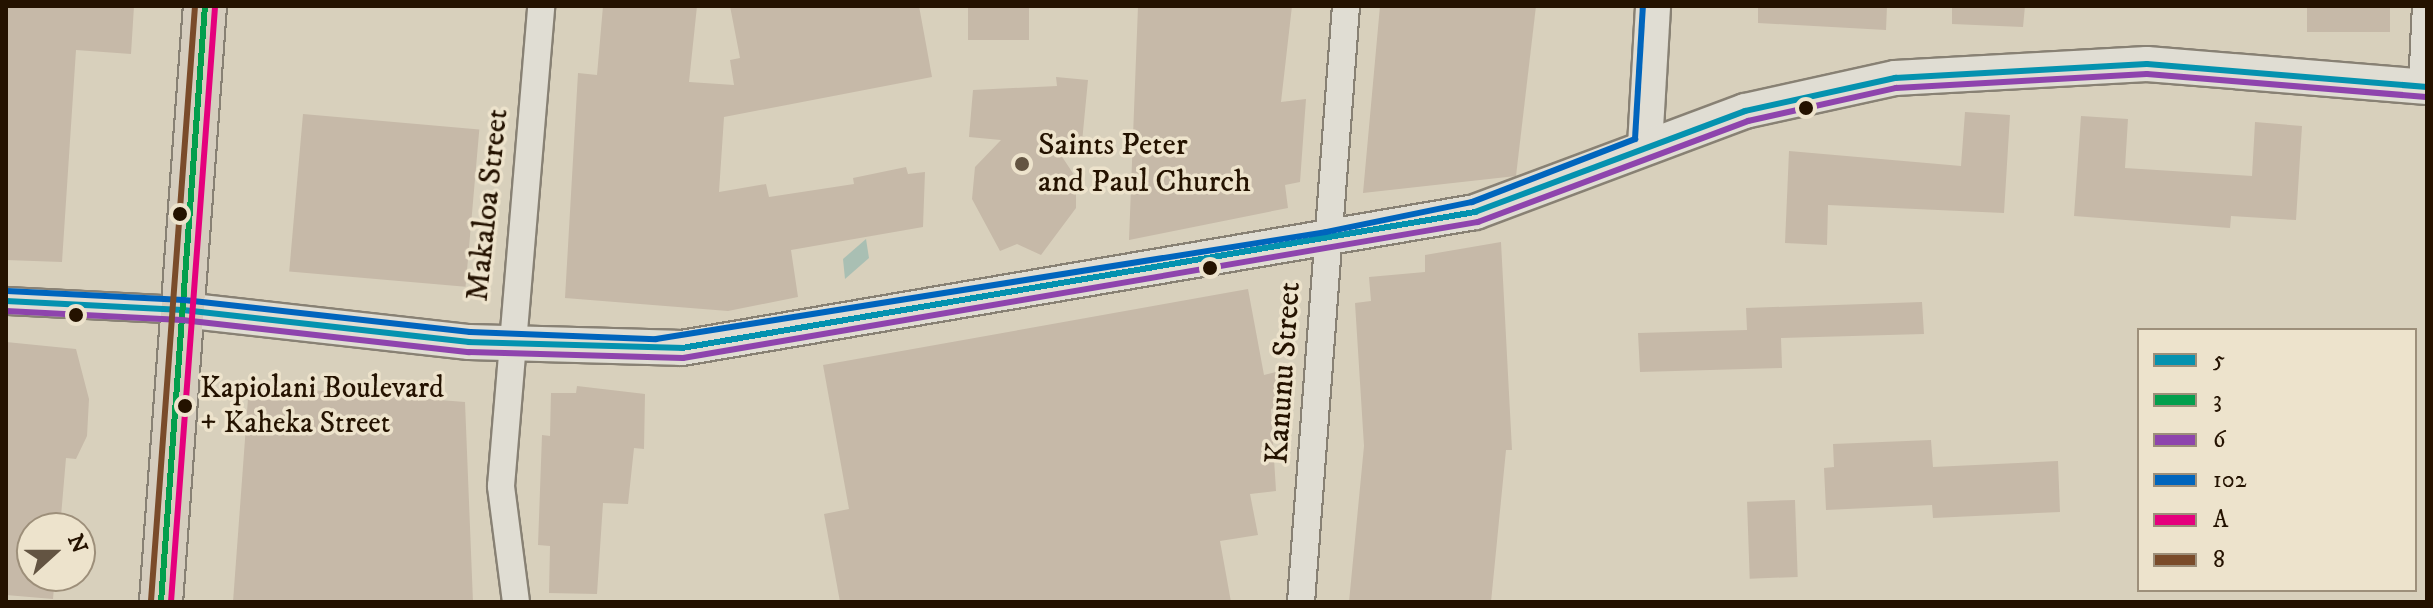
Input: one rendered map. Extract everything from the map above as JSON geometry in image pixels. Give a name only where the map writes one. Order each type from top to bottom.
[{"type":"main road","points":[[161,602],[205,6]]},
{"type":"street","name":"Makaloa Street","points":[[516,602],[503,534],[508,344],[541,6]]},
{"type":"street","name":"Kanunu Street","points":[[1301,602],[1346,6]]},
{"type":"street","points":[[1645,146],[1653,6]]},
{"type":"street","points":[[6,301],[183,310],[508,344],[706,345],[1328,242],[1475,212],[1645,146],[1795,96],[2011,66],[2147,64],[2425,87],[2426,6]]},
{"type":"shaded area","points":[[866,239],[869,258],[845,279],[843,259]]},
{"type":"building","points":[[6,6],[134,6],[131,54],[76,50],[62,262],[6,260]]},
{"type":"building","points":[[603,6],[697,6],[689,82],[734,85],[730,60],[740,58],[730,6],[919,6],[932,77],[724,117],[719,192],[766,184],[769,197],[854,184],[853,178],[906,167],[908,174],[925,172],[923,227],[791,250],[798,297],[728,311],[565,298],[578,73],[597,75]]},
{"type":"building","points":[[968,6],[1029,6],[1029,40],[968,40]]},
{"type":"building","points":[[1138,6],[1292,6],[1281,102],[1306,99],[1300,182],[1285,185],[1288,208],[1129,240]]},
{"type":"building","points":[[1380,6],[1536,6],[1516,176],[1363,193]]},
{"type":"building","points":[[1758,6],[1887,6],[1886,30],[1758,23]]},
{"type":"building","points":[[1952,6],[2025,6],[2023,27],[1952,24]]},
{"type":"building","points":[[2307,6],[2390,6],[2390,32],[2307,32]]},
{"type":"building","name":"Saints Peter and Paul Church","points":[[1056,77],[1088,80],[1082,142],[1057,149],[1076,178],[1076,208],[1041,255],[1017,244],[1000,251],[972,199],[975,167],[1001,140],[969,137],[973,90],[1057,86]]},
{"type":"building","points":[[1965,112],[2010,115],[2004,213],[1828,205],[1827,245],[1785,243],[1789,151],[1961,166]]},
{"type":"building","points":[[303,114],[479,129],[466,287],[289,271]]},
{"type":"building","points":[[2081,116],[2128,119],[2125,168],[2252,176],[2255,122],[2302,126],[2296,220],[2231,216],[2230,228],[2074,216]]},
{"type":"building","points":[[1501,242],[1512,450],[1506,450],[1491,602],[1349,602],[1364,446],[1355,303],[1371,301],[1369,277],[1425,272],[1425,255]]},
{"type":"building","points":[[1248,289],[1264,375],[1288,369],[1286,405],[1271,409],[1276,491],[1250,494],[1258,535],[1220,541],[1231,602],[840,602],[824,514],[849,509],[823,365]]},
{"type":"building","points":[[1922,302],[1924,334],[1781,338],[1782,368],[1640,372],[1638,333],[1747,330],[1746,308]]},
{"type":"building","points":[[6,342],[76,349],[89,399],[87,436],[76,459],[66,458],[61,512],[16,512],[16,592],[54,592],[53,599],[6,595]]},
{"type":"building","points":[[249,385],[465,402],[473,602],[233,602]]},
{"type":"building","points":[[577,386],[645,394],[644,449],[634,448],[628,504],[603,503],[597,594],[549,593],[550,546],[538,545],[542,435],[550,436],[551,393],[576,393]]},
{"type":"building","points":[[1931,440],[1933,467],[2058,461],[2060,512],[1933,518],[1932,505],[1826,510],[1824,468],[1834,467],[1833,444]]},
{"type":"building","points":[[1795,500],[1798,577],[1750,579],[1747,502]]},
{"type":"transit line","name":"8","points":[[151,601],[195,6]]},
{"type":"transit line","name":"3","points":[[161,602],[205,6]]},
{"type":"transit line","name":"102","points":[[7,291],[184,300],[470,332],[656,339],[1326,232],[1472,202],[1635,139],[1643,6]]},
{"type":"transit line","name":"A","points":[[171,602],[215,7]]},
{"type":"transit line","name":"5","points":[[6,301],[183,310],[469,342],[682,348],[1475,212],[1745,111],[1895,78],[2147,64],[2427,87]]},
{"type":"transit line","name":"6","points":[[6,311],[182,320],[469,352],[683,358],[1478,222],[1748,121],[1896,88],[2147,74],[2426,97]]},
{"type":"place","name":"Saints Peter and Paul Church","points":[[1022,164]]},
{"type":"place","name":"Kapiolani Boulevard + Kaheka Street","points":[[185,406]]}]
